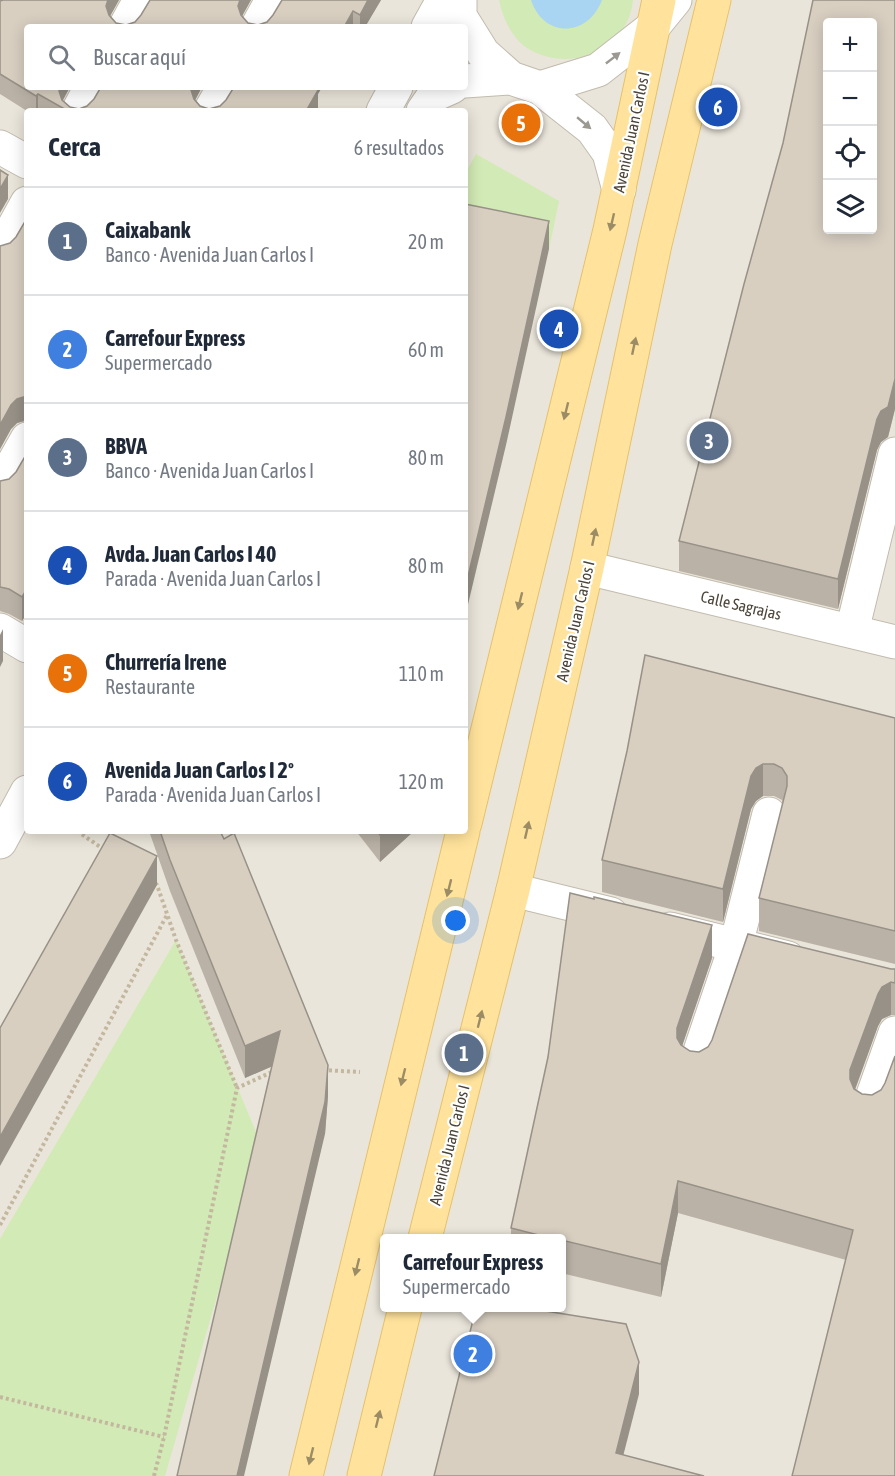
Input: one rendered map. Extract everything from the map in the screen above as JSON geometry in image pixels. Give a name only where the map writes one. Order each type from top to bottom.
[{"type":"main road","name":"Avenida Juan Carlos I","points":[[426,1234],[513,890],[587,568],[655,244],[714,0]]},
{"type":"main road","name":"Avenida Juan Carlos I","points":[[468,811],[619,190],[656,14]]},
{"type":"main road","points":[[306,1476],[462,834]]},
{"type":"main road","points":[[364,1476],[404,1312]]},
{"type":"street","points":[[127,24],[140,0]]},
{"type":"street","points":[[259,24],[272,0]]},
{"type":"street","points":[[430,24],[443,0]]},
{"type":"street","points":[[460,0],[460,16],[465,24]]},
{"type":"street","points":[[468,81],[526,83],[598,70],[656,14],[675,0]]},
{"type":"street","points":[[680,0],[703,48]]},
{"type":"street","points":[[468,29],[483,53],[592,129],[609,153],[619,190]]},
{"type":"street","points":[[80,108],[89,90]]},
{"type":"street","points":[[212,108],[222,90]]},
{"type":"street","points":[[385,108],[394,90]]},
{"type":"street","points":[[425,108],[434,95],[445,90]]},
{"type":"street","points":[[0,147],[24,160]]},
{"type":"street","points":[[0,252],[24,208]]},
{"type":"street","points":[[0,487],[24,444]]},
{"type":"street","points":[[852,632],[895,454]]},
{"type":"street","name":"Calle Sagrajas","points":[[587,568],[895,642]]},
{"type":"street","points":[[0,630],[24,644]]},
{"type":"street","points":[[0,842],[24,798]]},
{"type":"street","points":[[695,1066],[736,945],[769,814]]},
{"type":"street","points":[[513,890],[812,963]]},
{"type":"street","points":[[868,1109],[895,1033]]},
{"type":"path","points":[[81,834],[112,855]]},
{"type":"path","points":[[148,879],[157,885],[237,1088],[154,1476]]},
{"type":"path","points":[[0,1226],[167,915]]},
{"type":"path","points":[[237,1088],[280,1068]]},
{"type":"path","points":[[312,1070],[365,1072],[403,1079]]},
{"type":"path","points":[[0,1397],[164,1437]]},
{"type":"shaded area","points":[[0,0],[895,0],[895,1476],[0,1476]]},
{"type":"green space","points":[[499,0],[633,0],[629,17],[622,31],[611,42],[583,57],[567,59],[534,52],[521,43],[510,30]]},
{"type":"green space","points":[[476,154],[559,201],[549,249],[468,232],[468,169]]},
{"type":"green space","points":[[176,940],[261,1144],[165,1476],[0,1476],[0,1239]]},
{"type":"water","points":[[531,0],[602,0],[587,21],[577,27],[566,28],[555,27],[546,22],[537,13]]},
{"type":"building","points":[[108,0],[106,6],[109,15],[116,23],[121,24],[24,24],[24,89],[0,74],[0,1]]},
{"type":"building","points":[[150,0],[240,0],[238,6],[241,15],[248,23],[253,24],[129,24],[135,22]]},
{"type":"building","points":[[282,0],[368,0],[360,15],[353,11],[346,24],[261,24],[267,22]]},
{"type":"building","points":[[813,0],[895,0],[895,379],[888,407],[881,411],[877,419],[838,579],[679,541],[744,284],[783,143]]},
{"type":"building","points":[[26,90],[59,90],[62,100],[74,108],[63,108],[38,94],[36,96]]},
{"type":"building","points":[[99,90],[191,90],[200,106],[206,108],[82,108],[94,99]]},
{"type":"building","points":[[232,90],[318,90],[308,108],[213,108],[220,106]]},
{"type":"building","points":[[0,170],[8,175],[0,189]]},
{"type":"building","points":[[468,205],[549,221],[468,576]]},
{"type":"building","points":[[24,223],[24,397],[17,399],[11,405],[0,425],[0,246],[10,243]]},
{"type":"building","points":[[24,458],[24,594],[22,597],[9,589],[0,587],[0,481],[9,479]]},
{"type":"building","points":[[645,655],[895,718],[895,931],[759,898],[787,786],[787,776],[782,768],[774,764],[763,764],[756,768],[751,776],[723,889],[602,860],[627,751]]},
{"type":"building","points":[[109,834],[157,856],[0,1137],[0,1028]]},
{"type":"building","points":[[161,834],[222,834],[224,839],[234,834],[328,1065],[325,1102],[237,1476],[177,1476],[280,1031],[245,1046]]},
{"type":"building","points":[[570,893],[712,925],[677,1028],[677,1038],[681,1045],[690,1051],[699,1052],[708,1047],[712,1040],[748,934],[895,969],[895,983],[891,982],[882,987],[878,994],[850,1070],[850,1079],[854,1089],[862,1094],[872,1095],[881,1090],[895,1056],[895,1476],[792,1476],[853,1230],[678,1181],[661,1264],[566,1241],[566,1234],[534,1234],[511,1228],[548,1057]]},
{"type":"building","points":[[475,1312],[552,1312],[626,1324],[639,1362],[616,1453],[704,1476],[434,1476]]},
{"type":"place","name":"Avenida Juan Carlos I 2º","points":[[718,107]]},
{"type":"place","name":"Churrería Irene","points":[[521,123]]},
{"type":"place","name":"Avda. Juan Carlos I 40","points":[[559,329]]},
{"type":"place","name":"BBVA","points":[[709,441]]},
{"type":"place","name":"Caixabank","points":[[464,1053]]},
{"type":"place","name":"Carrefour Express","points":[[473,1354]]}]
